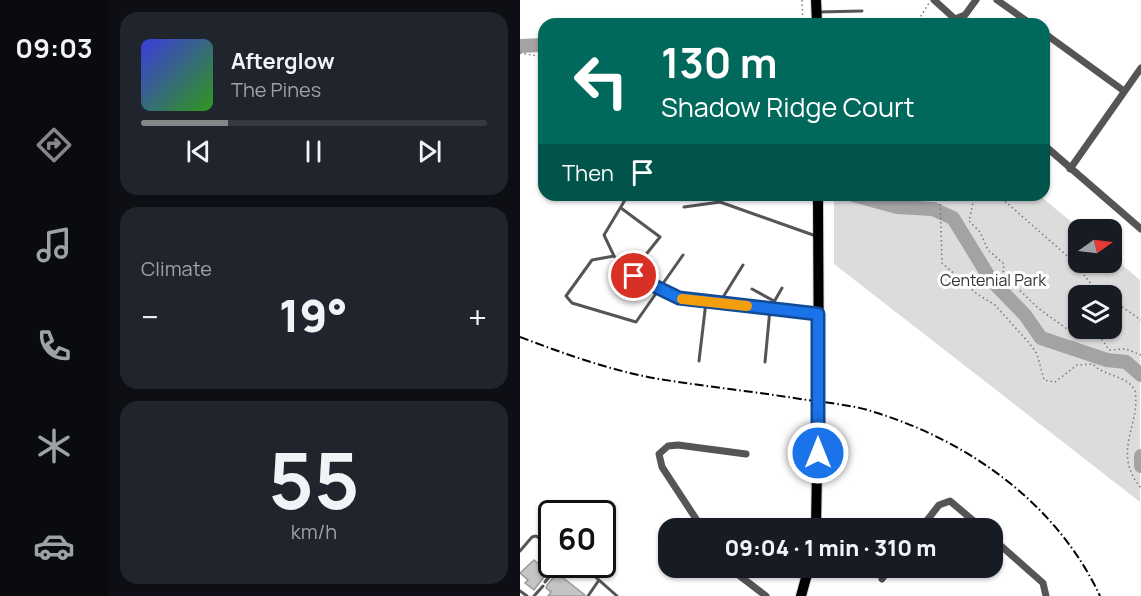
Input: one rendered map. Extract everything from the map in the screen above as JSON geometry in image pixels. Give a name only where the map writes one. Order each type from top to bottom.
[{"type":"main road","points":[[816,0],[817,18]]},
{"type":"main road","points":[[816,518],[819,390],[818,201]]},
{"type":"main road","points":[[801,596],[806,578]]},
{"type":"street","points":[[933,0],[951,18]]},
{"type":"street","points":[[961,18],[976,0]]},
{"type":"street","points":[[997,0],[1022,18]]},
{"type":"street","points":[[1050,37],[1124,91]]},
{"type":"street","points":[[1070,169],[1141,68]]},
{"type":"street","points":[[1050,151],[1141,230]]},
{"type":"street","points":[[634,276],[679,298],[706,302],[772,305],[818,314]]},
{"type":"street","points":[[695,518],[662,467],[659,454],[668,446],[678,445],[746,454]]},
{"type":"street","points":[[929,518],[939,506],[950,501],[970,518]]},
{"type":"street","points":[[1003,548],[1043,583],[1046,596]]},
{"type":"street","points":[[742,578],[766,596]]},
{"type":"lane","points":[[817,12],[862,11]]},
{"type":"lane","points":[[621,208],[660,237],[640,262],[634,276],[614,256],[604,235],[625,201]]},
{"type":"lane","points":[[684,207],[720,202],[818,236]]},
{"type":"lane","points":[[614,256],[592,260],[566,296],[572,303],[636,322],[683,255]]},
{"type":"lane","points":[[720,303],[743,265]]},
{"type":"lane","points":[[765,362],[772,305],[782,288]]},
{"type":"lane","points":[[752,289],[772,305]]},
{"type":"lane","points":[[699,361],[706,302]]},
{"type":"lane","points":[[520,551],[532,537],[538,537]]},
{"type":"lane","points":[[534,596],[548,578]]},
{"type":"lane","points":[[598,578],[617,596]]},
{"type":"lane","points":[[588,596],[600,580]]},
{"type":"lane","points":[[520,591],[527,596]]},
{"type":"path","points":[[802,0],[803,18]]},
{"type":"path","points":[[920,18],[933,0]]},
{"type":"path","points":[[520,53],[538,56]]},
{"type":"path","points":[[938,201],[942,263],[977,294],[995,305],[1030,344],[1037,354],[1044,381],[1055,382],[1077,364],[1093,364],[1098,370],[1127,381],[1135,390],[1138,422],[1128,458],[1130,472],[1141,488]]},
{"type":"path","points":[[973,201],[969,221],[980,232],[988,250],[1004,264],[1003,274],[1038,309],[1068,329]]},
{"type":"path","points":[[1004,201],[1073,261],[1092,285]]},
{"type":"path","points":[[1122,307],[1141,320]]},
{"type":"path","points":[[1101,339],[1109,351],[1126,349],[1141,355]]},
{"type":"green space","name":"Centenial Park","points":[[834,201],[1046,201],[1068,219],[1068,273],[1122,273],[1122,264],[1140,280],[1140,502],[834,264]]},
{"type":"building","points":[[534,560],[538,563],[538,578],[543,578],[534,590],[525,583],[528,580],[520,573]]},
{"type":"building","points":[[553,578],[563,578],[585,595],[548,596],[551,592],[546,588]]},
{"type":"waterway","points":[[520,46],[538,45]]},
{"type":"waterway","points":[[875,201],[897,207],[933,209],[953,218],[991,280],[1025,315],[1041,338],[1107,360],[1126,362],[1141,375]]},
{"type":"waterway","points":[[1141,456],[1141,466]]},
{"type":"railway","points":[[520,337],[554,350],[641,376],[849,406],[909,424],[976,459],[1006,480],[1035,505],[1082,563],[1100,596]]},
{"type":"slow traffic","points":[[682,299],[747,306]]},
{"type":"route","points":[[634,276],[679,298],[818,314],[818,453]]}]
